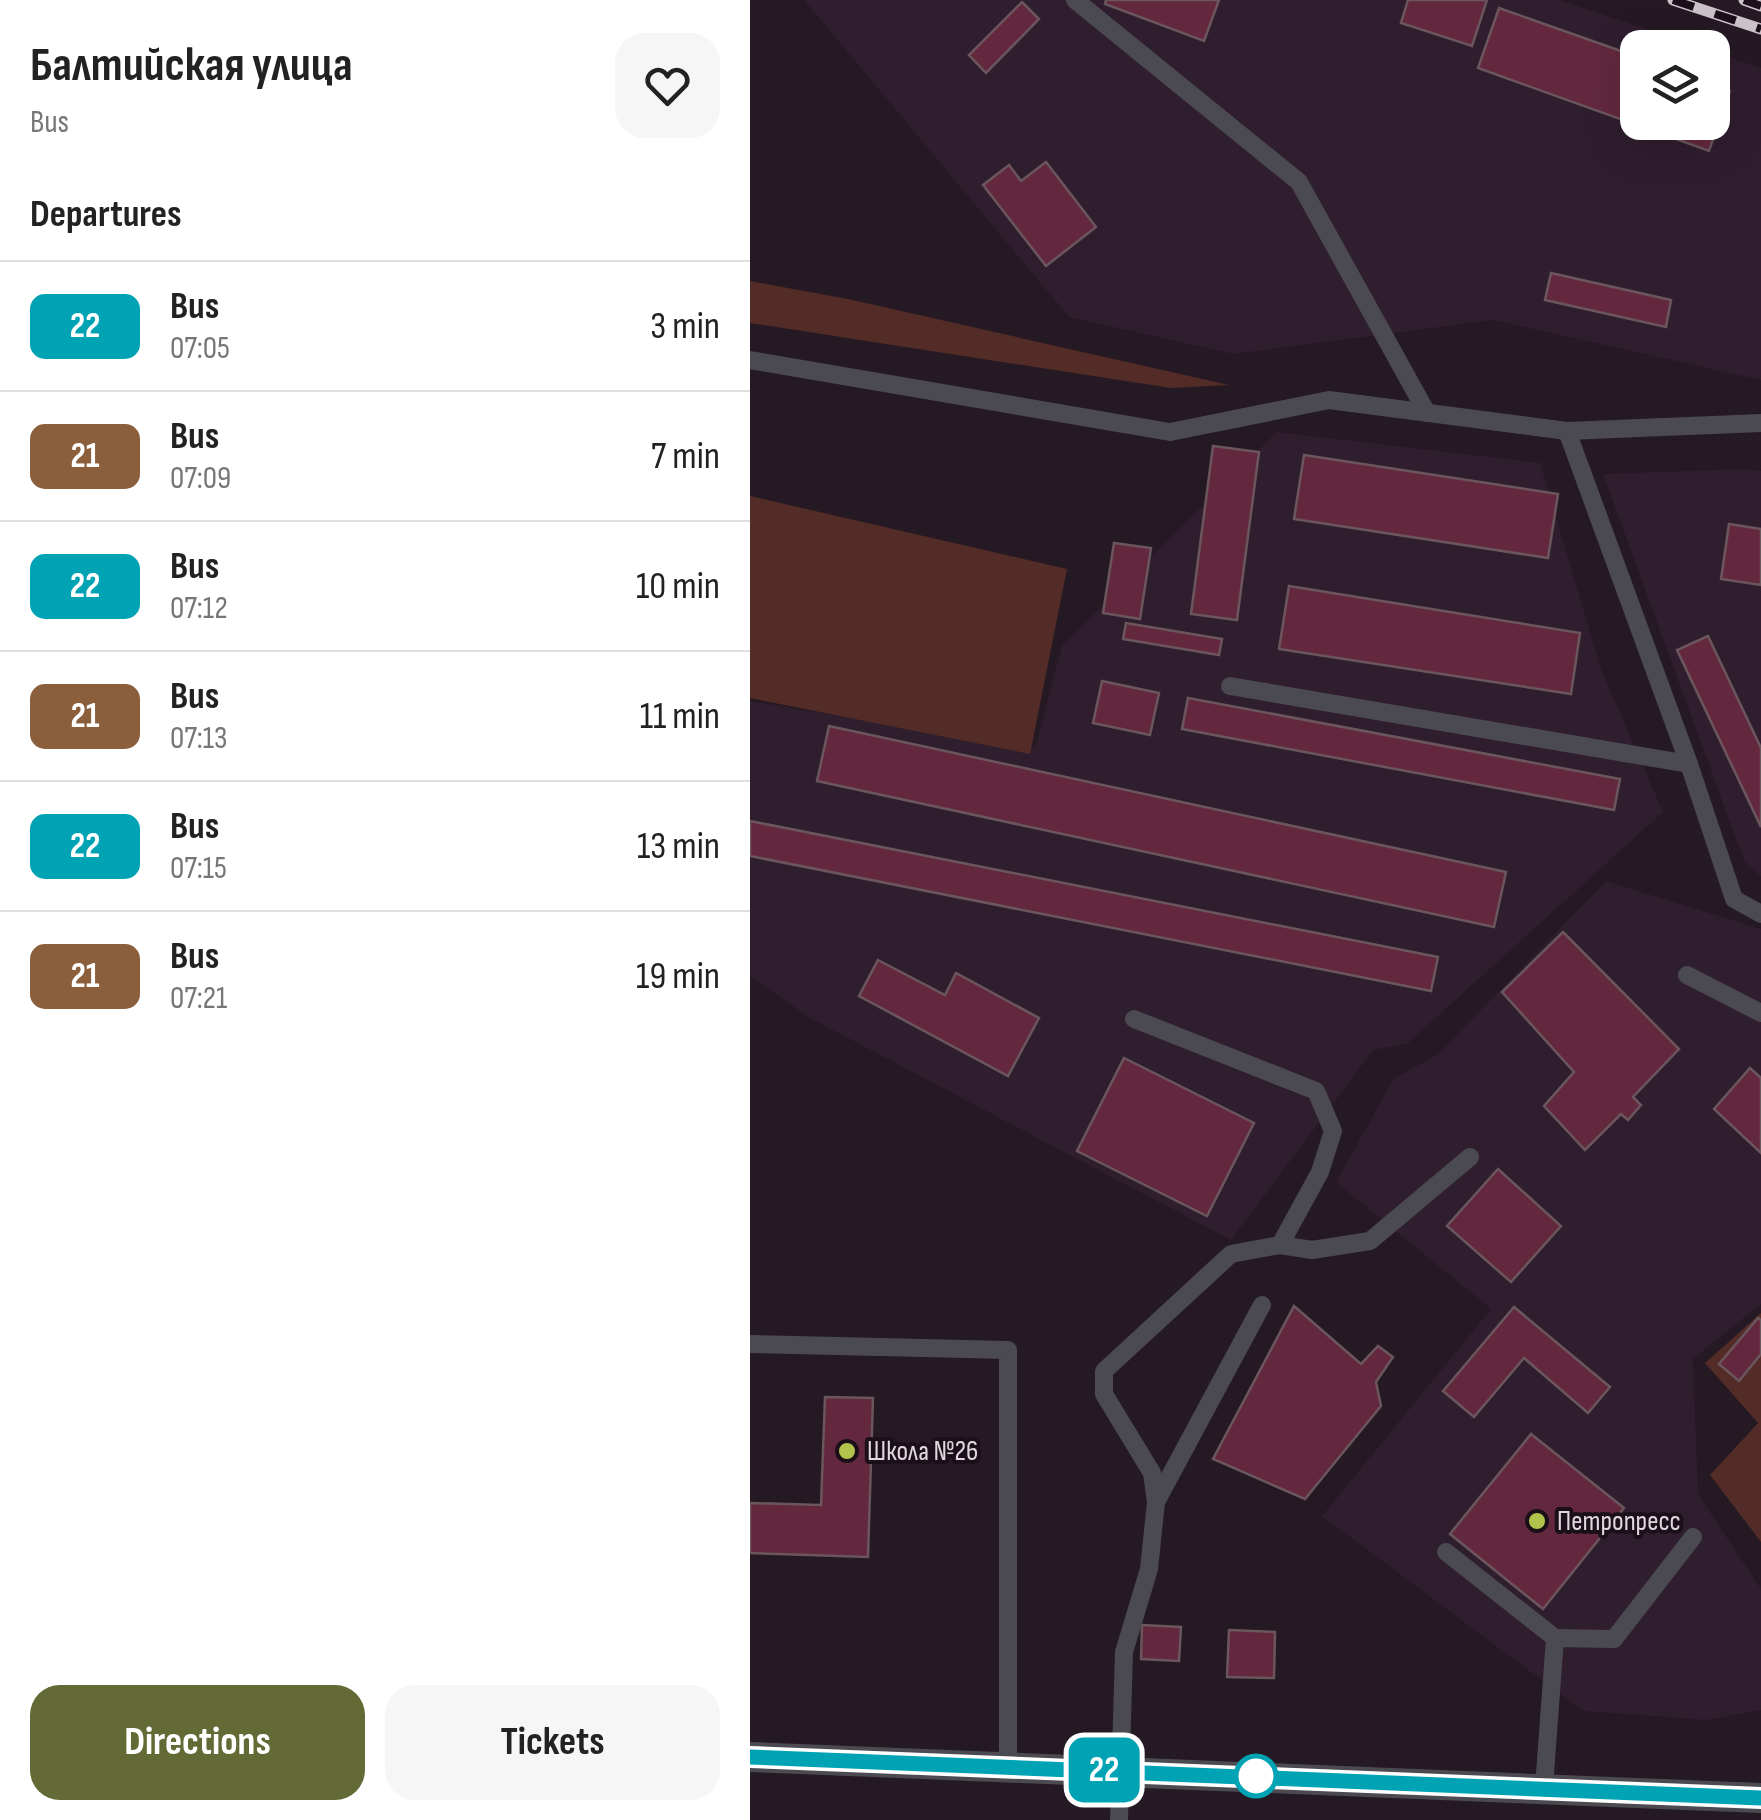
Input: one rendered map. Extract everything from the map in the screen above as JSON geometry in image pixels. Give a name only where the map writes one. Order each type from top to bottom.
[{"type":"street","points":[[750,1758],[1761,1798]]},
{"type":"lane","points":[[1076,0],[1299,182],[1426,413]]},
{"type":"lane","points":[[750,360],[1170,432],[1329,400],[1566,431],[1761,423]]},
{"type":"lane","points":[[1566,431],[1689,764],[1734,899],[1761,914]]},
{"type":"lane","points":[[1230,686],[1689,764]]},
{"type":"lane","points":[[1687,975],[1761,1013]]},
{"type":"lane","points":[[1134,1018],[1316,1091],[1333,1131],[1320,1172],[1280,1245]]},
{"type":"lane","points":[[1118,1820],[1124,1652],[1149,1569],[1156,1502],[1152,1473],[1104,1394],[1104,1372],[1230,1254],[1280,1245],[1312,1250],[1370,1241],[1470,1157]]},
{"type":"lane","points":[[1156,1502],[1262,1305]]},
{"type":"lane","points":[[750,1344],[1008,1350],[1008,1768]]},
{"type":"lane","points":[[1446,1552],[1555,1638],[1614,1639],[1693,1538]]},
{"type":"lane","points":[[1544,1787],[1555,1638]]},
{"type":"shaded area","points":[[804,0],[1559,0],[1649,30],[1620,30],[1620,140],[1730,140],[1730,58],[1761,68],[1761,380],[1493,320],[1233,354],[1069,317]]},
{"type":"shaded area","points":[[750,281],[848,299],[1229,385],[1171,388],[750,323]]},
{"type":"shaded area","points":[[1277,432],[1540,463],[1601,669],[1663,812],[1407,1044],[1373,1050],[1231,1240],[808,1017],[750,976],[750,701],[1035,748],[1062,646]]},
{"type":"shaded area","points":[[1761,471],[1761,877],[1744,861],[1603,474]]},
{"type":"shaded area","points":[[750,496],[1067,569],[1030,754],[750,698]]},
{"type":"shaded area","points":[[1606,881],[1761,929],[1761,1304],[1693,1359],[1698,1494],[1761,1589],[1761,1710],[1707,1720],[1583,1711],[1322,1516],[1491,1309],[1336,1182],[1394,1078],[1437,1055]]},
{"type":"shaded area","points":[[1761,1313],[1761,1542],[1710,1475],[1758,1423],[1705,1363]]},
{"type":"building","points":[[1106,0],[1219,0],[1204,41],[1105,4]]},
{"type":"building","points":[[1408,0],[1487,0],[1472,46],[1401,23]]},
{"type":"building","points":[[1022,2],[1039,19],[986,73],[969,55]]},
{"type":"building","points":[[1499,8],[1620,51],[1620,119],[1478,68]]},
{"type":"building","points":[[1678,140],[1713,140],[1709,151]]},
{"type":"building","points":[[1046,162],[1096,227],[1046,266],[983,185],[1009,165],[1021,181]]},
{"type":"building","points":[[1551,273],[1671,300],[1666,327],[1545,300]]},
{"type":"building","points":[[1213,446],[1259,452],[1237,620],[1191,614]]},
{"type":"building","points":[[1304,455],[1558,494],[1548,558],[1294,519]]},
{"type":"building","points":[[1729,524],[1761,529],[1761,585],[1721,579]]},
{"type":"building","points":[[1114,543],[1151,548],[1140,619],[1103,613]]},
{"type":"building","points":[[1289,586],[1580,633],[1571,694],[1279,649]]},
{"type":"building","points":[[1126,623],[1222,639],[1219,655],[1123,639]]},
{"type":"building","points":[[1708,636],[1761,748],[1761,827],[1677,650]]},
{"type":"building","points":[[1102,681],[1159,693],[1150,735],[1093,723]]},
{"type":"building","points":[[1188,698],[1620,779],[1614,810],[1182,729]]},
{"type":"building","points":[[829,726],[1506,872],[1494,927],[817,781]]},
{"type":"building","points":[[750,821],[1438,957],[1431,991],[750,856]]},
{"type":"building","points":[[1563,932],[1679,1049],[1633,1097],[1641,1105],[1628,1120],[1621,1114],[1585,1150],[1544,1106],[1574,1072],[1502,992]]},
{"type":"building","points":[[878,960],[945,995],[956,973],[1039,1018],[1008,1076],[859,996]]},
{"type":"building","points":[[1124,1058],[1254,1123],[1207,1216],[1077,1151]]},
{"type":"building","points":[[1750,1068],[1761,1078],[1761,1153],[1714,1109]]},
{"type":"building","points":[[1498,1169],[1561,1226],[1511,1282],[1447,1226]]},
{"type":"building","points":[[1294,1306],[1361,1364],[1378,1346],[1393,1357],[1376,1382],[1381,1406],[1305,1499],[1213,1459]]},
{"type":"building","points":[[1514,1307],[1610,1387],[1588,1413],[1524,1358],[1474,1417],[1443,1391]]},
{"type":"building","points":[[1758,1318],[1761,1354],[1739,1381],[1719,1364]]},
{"type":"building","name":"Школа №26","points":[[825,1397],[873,1398],[868,1557],[750,1553],[750,1503],[821,1505]]},
{"type":"building","name":"Петропресс","points":[[1531,1434],[1624,1508],[1543,1609],[1450,1534]]},
{"type":"building","points":[[1142,1625],[1181,1627],[1179,1661],[1141,1659]]},
{"type":"building","points":[[1229,1630],[1275,1632],[1274,1678],[1227,1677]]},
{"type":"railway","points":[[1673,0],[1761,29]]},
{"type":"railway","points":[[1744,0],[1761,6]]},
{"type":"bus line","name":"22","points":[[750,1757],[1761,1798]]},
{"type":"place","name":"Школа №26","points":[[847,1451]]},
{"type":"place","name":"Петропресс","points":[[1537,1521]]}]
